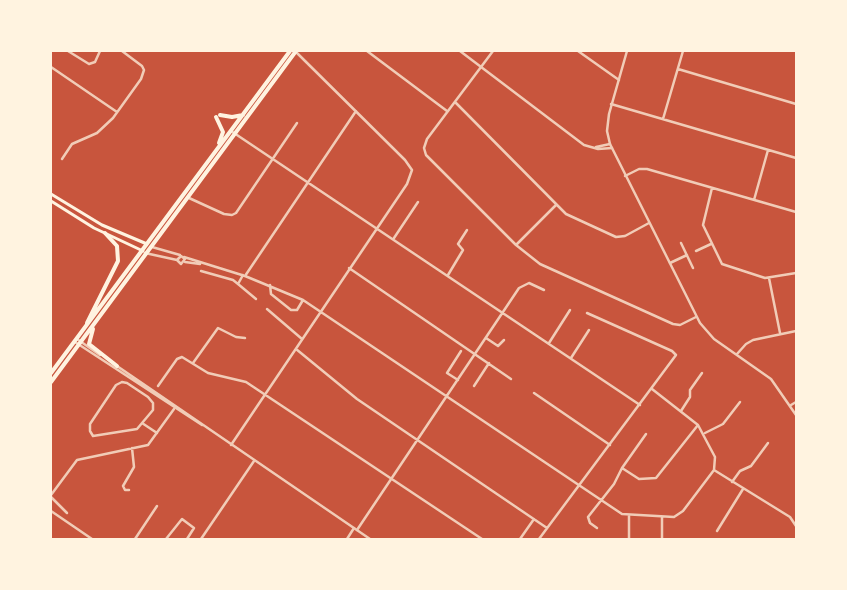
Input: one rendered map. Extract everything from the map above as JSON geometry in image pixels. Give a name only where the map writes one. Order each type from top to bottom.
[{"type":"main road","points":[[87,325],[143,252],[213,153],[290,51]]},
{"type":"main road","points":[[148,245],[189,198],[296,51]]},
{"type":"main road","points":[[213,153],[223,132],[218,116],[232,117],[243,115]]},
{"type":"main road","points":[[51,194],[102,225],[148,245]]},
{"type":"main road","points":[[51,201],[105,233],[143,252]]},
{"type":"main road","points":[[51,382],[78,342],[118,261],[117,246],[105,233]]},
{"type":"main road","points":[[51,373],[95,325],[143,252]]},
{"type":"main road","points":[[95,325],[89,344],[117,366]]},
{"type":"street","points":[[68,51],[89,64],[94,63],[100,51]]},
{"type":"street","points":[[62,159],[72,144],[97,133],[117,112],[141,78],[144,70],[142,66],[122,51]]},
{"type":"street","points":[[231,445],[407,184],[412,170],[407,162],[296,51]]},
{"type":"street","points":[[367,51],[447,111]]},
{"type":"street","points":[[460,51],[584,145],[594,148],[612,148]]},
{"type":"street","points":[[493,51],[456,102],[447,111],[424,148],[435,164],[516,245],[540,264],[673,324],[680,325],[696,317]]},
{"type":"street","points":[[578,51],[619,80]]},
{"type":"street","points":[[627,51],[607,123],[610,144],[696,317],[709,335],[771,379],[791,405],[796,415]]},
{"type":"street","points":[[663,119],[683,51]]},
{"type":"street","points":[[51,67],[117,112]]},
{"type":"street","points":[[678,69],[796,104]]},
{"type":"street","points":[[456,102],[556,205],[573,218],[616,237],[625,236],[649,223]]},
{"type":"street","points":[[611,104],[796,158]]},
{"type":"street","points":[[238,284],[356,111]]},
{"type":"street","points":[[189,198],[224,214],[232,215],[239,210],[297,123]]},
{"type":"street","points":[[232,129],[241,138],[640,405]]},
{"type":"street","points":[[594,148],[610,144]]},
{"type":"street","points":[[754,200],[768,150]]},
{"type":"street","points":[[625,176],[639,169],[647,169],[796,212]]},
{"type":"street","points":[[712,188],[703,225],[711,244],[724,266],[769,278],[796,273]]},
{"type":"street","points":[[394,239],[418,202]]},
{"type":"street","points":[[516,245],[556,205]]},
{"type":"street","points":[[448,275],[463,250],[458,244],[467,230]]},
{"type":"street","points":[[681,243],[693,268]]},
{"type":"street","points":[[696,251],[711,244]]},
{"type":"street","points":[[148,245],[270,285],[303,300],[628,516],[662,517],[680,514],[714,470],[715,457],[704,433],[698,425],[652,389]]},
{"type":"street","points":[[143,252],[177,260],[180,264],[185,262],[209,266]]},
{"type":"street","points":[[670,264],[687,255]]},
{"type":"street","points":[[177,260],[183,256]]},
{"type":"street","points":[[183,256],[185,262]]},
{"type":"street","points":[[349,268],[511,379]]},
{"type":"street","points":[[201,270],[233,280],[256,299]]},
{"type":"street","points":[[769,278],[780,334]]},
{"type":"street","points":[[348,539],[448,396],[519,288],[525,283],[533,284],[544,290]]},
{"type":"street","points":[[270,285],[271,294],[291,310],[297,310],[303,300]]},
{"type":"street","points":[[267,308],[302,339]]},
{"type":"street","points":[[549,343],[570,310]]},
{"type":"street","points":[[539,539],[652,389],[675,353],[587,314]]},
{"type":"street","points":[[193,363],[218,328],[236,337],[245,338]]},
{"type":"street","points":[[571,358],[588,330]]},
{"type":"street","points":[[737,354],[749,342],[796,331]]},
{"type":"street","points":[[486,338],[498,346],[504,340]]},
{"type":"street","points":[[78,342],[117,366],[370,539]]},
{"type":"street","points":[[78,342],[174,409],[202,425]]},
{"type":"street","points":[[296,348],[346,391],[547,528]]},
{"type":"street","points":[[458,380],[447,373],[461,352]]},
{"type":"street","points":[[158,386],[176,359],[184,358],[210,374],[244,381],[482,539]]},
{"type":"street","points":[[474,386],[489,364]]},
{"type":"street","points":[[680,411],[690,397],[690,390],[702,373]]},
{"type":"street","points":[[122,382],[146,395],[153,404],[153,410],[142,423],[137,429],[96,437],[91,435],[90,431],[90,424],[116,385],[122,382]]},
{"type":"street","points":[[534,393],[610,445]]},
{"type":"street","points":[[704,433],[723,424],[740,402]]},
{"type":"street","points":[[791,405],[796,402]]},
{"type":"street","points":[[67,513],[51,496],[77,460],[146,446],[158,433],[174,409]]},
{"type":"street","points":[[142,423],[158,433]]},
{"type":"street","points":[[622,468],[639,478],[653,479],[659,477],[698,425]]},
{"type":"street","points":[[597,528],[588,519],[616,482],[622,468],[646,434]]},
{"type":"street","points":[[732,482],[740,470],[751,466],[768,443]]},
{"type":"street","points":[[129,490],[125,490],[123,486],[134,467],[132,448]]},
{"type":"street","points":[[201,539],[254,460]]},
{"type":"street","points":[[714,470],[790,517],[796,526]]},
{"type":"street","points":[[717,531],[743,489]]},
{"type":"street","points":[[134,539],[157,506]]},
{"type":"street","points":[[51,512],[92,539]]},
{"type":"street","points":[[628,516],[629,539]]},
{"type":"street","points":[[662,517],[662,539]]},
{"type":"street","points":[[166,539],[182,519],[194,528],[187,539]]},
{"type":"street","points":[[520,539],[534,520]]}]
